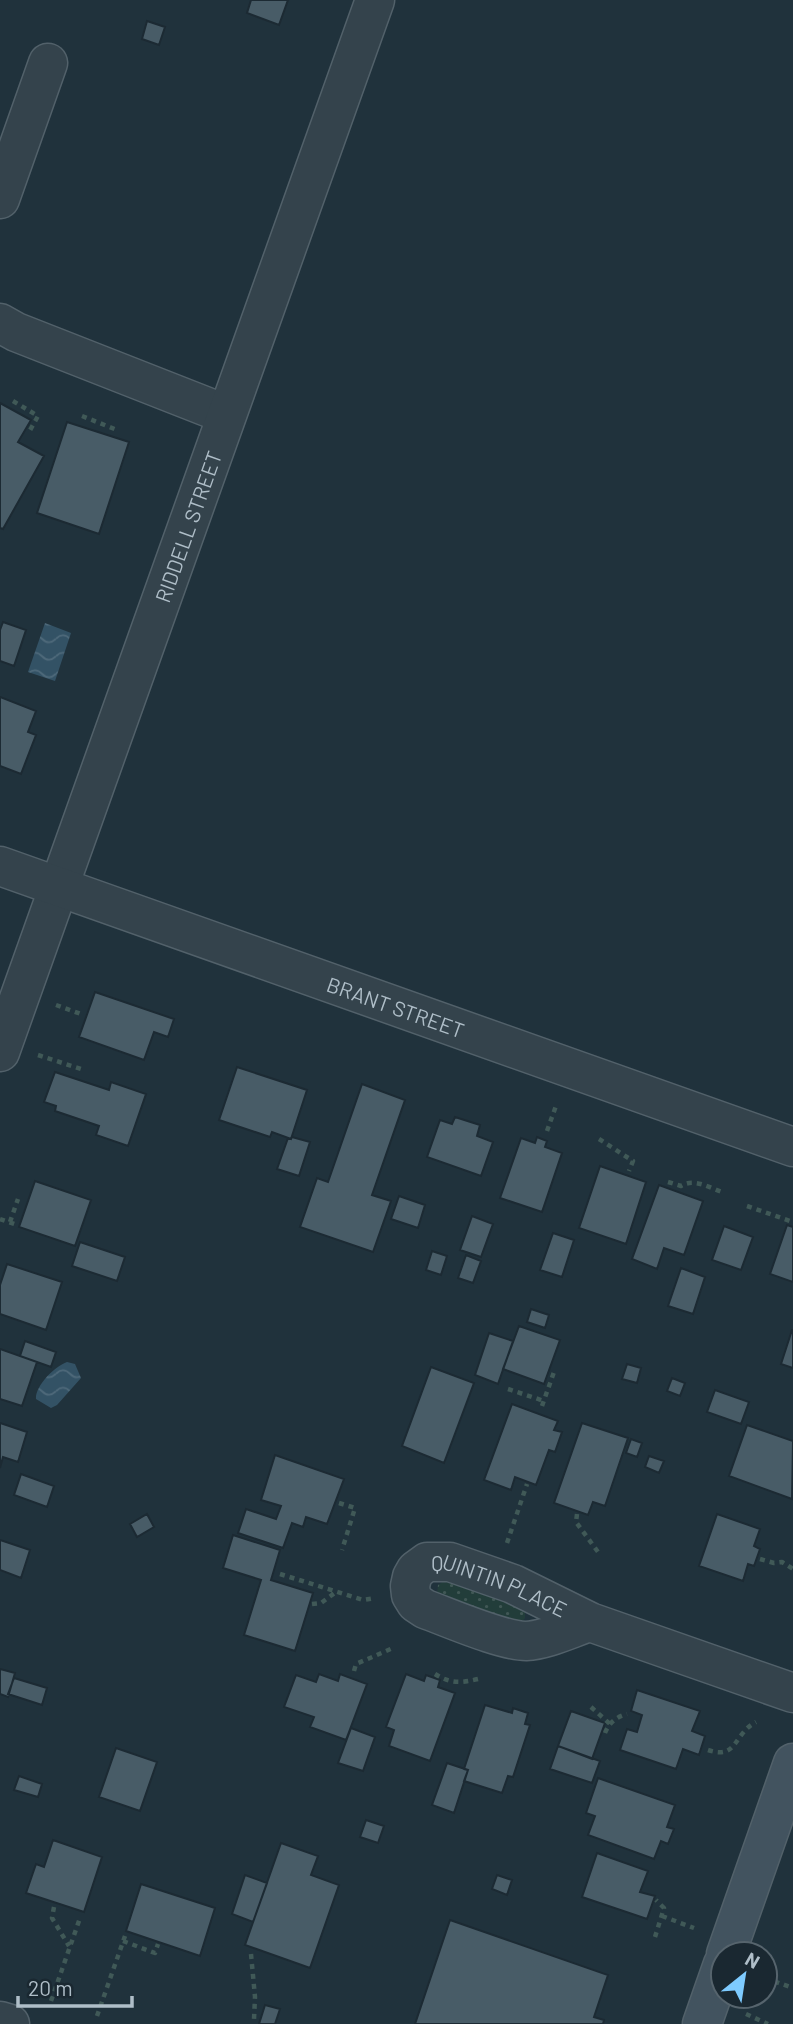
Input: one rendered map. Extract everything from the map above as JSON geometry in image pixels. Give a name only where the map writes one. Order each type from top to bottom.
[{"type":"main road","points":[[731,1940],[793,1763]]},
{"type":"main road","points":[[702,2024],[709,2004]]},
{"type":"street","name":"RIDDELL STREET","points":[[15,1052],[59,886],[225,414],[375,0]]},
{"type":"street","points":[[0,200],[48,63]]},
{"type":"street","points":[[0,323],[16,332],[225,414]]},
{"type":"street","name":"BRANT STREET","points":[[0,866],[793,1147]]},
{"type":"street","name":"QUINTIN PLACE","points":[[590,1622],[793,1693]]},
{"type":"street","points":[[0,2021],[9,2024]]},
{"type":"path","points":[[13,401],[38,416],[29,432]]},
{"type":"path","points":[[82,416],[117,430]]},
{"type":"path","points":[[46,1002],[81,1014]]},
{"type":"path","points":[[15,1052],[84,1070]]},
{"type":"path","points":[[599,1139],[633,1161],[629,1171]]},
{"type":"path","points":[[668,1182],[681,1186],[696,1182],[722,1192]]},
{"type":"path","points":[[10,1222],[18,1199]]},
{"type":"path","points":[[747,1206],[793,1222]]},
{"type":"path","points":[[0,1219],[17,1225]]},
{"type":"path","points":[[508,1389],[543,1403],[555,1368]]},
{"type":"path","points":[[505,1547],[527,1484]]},
{"type":"path","points":[[340,1503],[355,1508],[342,1550]]},
{"type":"path","points":[[578,1514],[576,1522],[598,1552]]},
{"type":"path","points":[[760,1559],[782,1562],[793,1569]]},
{"type":"path","points":[[280,1574],[363,1600],[386,1597]]},
{"type":"path","points":[[312,1604],[321,1603],[336,1591]]},
{"type":"path","points":[[354,1671],[356,1664],[393,1648]]},
{"type":"path","points":[[435,1674],[448,1682],[461,1683],[478,1679]]},
{"type":"path","points":[[591,1707],[610,1724]]},
{"type":"path","points":[[605,1733],[610,1724],[627,1714]]},
{"type":"path","points":[[708,1750],[720,1754],[728,1751],[743,1732],[762,1719]]},
{"type":"path","points":[[655,1937],[664,1908],[656,1900]]},
{"type":"path","points":[[54,1907],[52,1918],[69,1947]]},
{"type":"path","points":[[662,1916],[696,1929]]},
{"type":"path","points":[[51,2001],[80,1918]]},
{"type":"path","points":[[97,2016],[124,1939],[155,1953],[158,1944]]},
{"type":"path","points":[[251,1954],[254,2019]]},
{"type":"path","points":[[742,2010],[747,2015],[768,2024]]},
{"type":"green space","points":[[447,1579],[525,1609],[525,1618],[520,1624],[437,1595],[438,1585]]},
{"type":"water","points":[[45,623],[71,633],[55,681],[28,672]]},
{"type":"water","points":[[67,1362],[75,1364],[81,1378],[57,1405],[51,1408],[36,1399],[39,1388],[47,1377]]},
{"type":"building","points":[[251,0],[288,0],[279,25],[247,13]]},
{"type":"building","points":[[147,21],[165,27],[159,45],[142,39]]},
{"type":"building","points":[[0,403],[31,420],[18,442],[44,456],[3,529],[0,528]]},
{"type":"building","points":[[67,422],[129,442],[99,534],[37,513]]},
{"type":"building","points":[[3,622],[26,630],[14,666],[0,661],[0,630]]},
{"type":"building","points":[[0,697],[36,711],[28,732],[36,735],[21,774],[0,766]]},
{"type":"building","points":[[95,992],[174,1019],[168,1037],[154,1032],[144,1060],[79,1037]]},
{"type":"building","points":[[237,1067],[307,1090],[291,1139],[272,1132],[270,1137],[219,1120]]},
{"type":"building","points":[[55,1072],[109,1090],[111,1082],[146,1094],[128,1146],[96,1135],[99,1126],[55,1111],[56,1106],[44,1102]]},
{"type":"building","points":[[362,1084],[405,1100],[372,1195],[391,1201],[373,1252],[300,1227],[317,1178],[328,1182]]},
{"type":"building","points":[[455,1117],[480,1125],[477,1136],[493,1142],[481,1176],[427,1157],[440,1120],[452,1124]]},
{"type":"building","points":[[537,1137],[547,1141],[545,1147],[562,1153],[542,1212],[500,1198],[521,1138],[535,1143]]},
{"type":"building","points":[[288,1138],[310,1142],[299,1176],[277,1169]]},
{"type":"building","points":[[600,1166],[646,1182],[626,1244],[579,1228]]},
{"type":"building","points":[[35,1181],[91,1200],[75,1246],[19,1227]]},
{"type":"building","points":[[659,1185],[703,1201],[684,1255],[664,1248],[657,1269],[632,1259]]},
{"type":"building","points":[[399,1196],[425,1205],[418,1228],[391,1219]]},
{"type":"building","points":[[472,1216],[493,1224],[481,1257],[460,1250]]},
{"type":"building","points":[[787,1225],[793,1227],[793,1282],[770,1274]]},
{"type":"building","points":[[724,1226],[753,1237],[741,1270],[712,1260]]},
{"type":"building","points":[[553,1233],[574,1240],[562,1277],[540,1270]]},
{"type":"building","points":[[80,1242],[125,1257],[117,1281],[72,1266]]},
{"type":"building","points":[[432,1251],[447,1256],[441,1275],[426,1270]]},
{"type":"building","points":[[466,1255],[481,1261],[473,1283],[458,1278]]},
{"type":"building","points":[[7,1264],[62,1282],[46,1330],[0,1314],[0,1285]]},
{"type":"building","points":[[681,1268],[705,1277],[693,1314],[668,1306]]},
{"type":"building","points":[[531,1309],[549,1315],[545,1328],[527,1322]]},
{"type":"building","points":[[519,1326],[560,1340],[544,1384],[503,1369]]},
{"type":"building","points":[[793,1330],[793,1368],[781,1364]]},
{"type":"building","points":[[489,1333],[513,1341],[498,1384],[475,1375]]},
{"type":"building","points":[[25,1341],[56,1352],[51,1367],[20,1356]]},
{"type":"building","points":[[0,1349],[37,1362],[22,1406],[0,1399]]},
{"type":"building","points":[[627,1364],[641,1368],[637,1383],[622,1379]]},
{"type":"building","points":[[431,1367],[474,1383],[444,1463],[402,1446]]},
{"type":"building","points":[[672,1378],[685,1383],[680,1396],[667,1391]]},
{"type":"building","points":[[715,1390],[749,1402],[741,1424],[707,1412]]},
{"type":"building","points":[[512,1404],[558,1421],[554,1430],[562,1432],[555,1452],[549,1450],[536,1485],[515,1477],[511,1490],[484,1480]]},
{"type":"building","points":[[0,1423],[27,1432],[18,1462],[3,1457],[0,1468]]},
{"type":"building","points":[[582,1423],[628,1438],[605,1506],[593,1502],[588,1515],[554,1503]]},
{"type":"building","points":[[747,1425],[793,1441],[792,1499],[729,1476]]},
{"type":"building","points":[[631,1439],[642,1443],[637,1457],[626,1453]]},
{"type":"building","points":[[275,1455],[344,1479],[327,1524],[306,1517],[303,1527],[292,1523],[283,1548],[238,1533],[246,1509],[276,1519],[281,1506],[261,1500]]},
{"type":"building","points":[[649,1456],[664,1461],[659,1473],[645,1467]]},
{"type":"building","points":[[21,1474],[54,1486],[47,1507],[14,1495]]},
{"type":"building","points":[[147,1514],[154,1527],[137,1537],[130,1524]]},
{"type":"building","points":[[717,1514],[760,1529],[754,1546],[760,1549],[754,1566],[748,1564],[743,1581],[699,1566]]},
{"type":"building","points":[[233,1535],[280,1550],[271,1580],[313,1593],[295,1651],[244,1635],[261,1580],[223,1568]]},
{"type":"building","points":[[0,1540],[30,1550],[21,1578],[0,1570]]},
{"type":"building","points":[[0,1669],[15,1673],[8,1697],[0,1694]]},
{"type":"building","points":[[319,1674],[338,1681],[340,1674],[367,1684],[346,1740],[310,1727],[314,1717],[284,1707],[296,1675],[316,1682]]},
{"type":"building","points":[[406,1674],[424,1681],[426,1675],[440,1680],[438,1687],[455,1693],[430,1761],[389,1746],[394,1730],[386,1727]]},
{"type":"building","points":[[14,1678],[47,1688],[42,1705],[8,1694]]},
{"type":"building","points":[[637,1690],[700,1711],[692,1731],[705,1736],[699,1755],[683,1749],[676,1769],[620,1750],[627,1729],[637,1732],[642,1715],[631,1711]]},
{"type":"building","points":[[485,1705],[512,1713],[513,1708],[528,1713],[525,1724],[530,1725],[513,1777],[508,1776],[502,1793],[464,1781],[468,1770],[464,1769]]},
{"type":"building","points":[[571,1711],[605,1723],[592,1759],[558,1746]]},
{"type":"building","points":[[351,1728],[375,1737],[363,1771],[338,1763]]},
{"type":"building","points":[[558,1746],[600,1761],[592,1783],[550,1769]]},
{"type":"building","points":[[116,1748],[157,1762],[140,1811],[99,1797]]},
{"type":"building","points":[[447,1763],[468,1770],[454,1813],[432,1805]]},
{"type":"building","points":[[19,1776],[42,1784],[38,1797],[14,1790]]},
{"type":"building","points":[[598,1778],[675,1805],[667,1827],[674,1829],[668,1844],[661,1841],[654,1859],[588,1835],[595,1816],[586,1813]]},
{"type":"building","points":[[366,1820],[384,1826],[378,1843],[360,1837]]},
{"type":"building","points":[[53,1840],[102,1857],[84,1912],[26,1893],[36,1864],[44,1867]]},
{"type":"building","points":[[281,1843],[318,1856],[311,1875],[339,1885],[310,1968],[245,1945]]},
{"type":"building","points":[[597,1853],[648,1871],[640,1892],[655,1896],[647,1919],[582,1897]]},
{"type":"building","points":[[245,1875],[267,1883],[253,1922],[232,1914]]},
{"type":"building","points":[[497,1875],[512,1880],[507,1895],[492,1889]]},
{"type":"building","points":[[141,1884],[215,1908],[200,1956],[126,1931]]},
{"type":"building","points":[[450,1920],[608,1975],[594,2017],[604,2020],[603,2024],[415,2024]]},
{"type":"building","points":[[265,2005],[280,2009],[275,2024],[259,2024]]}]
